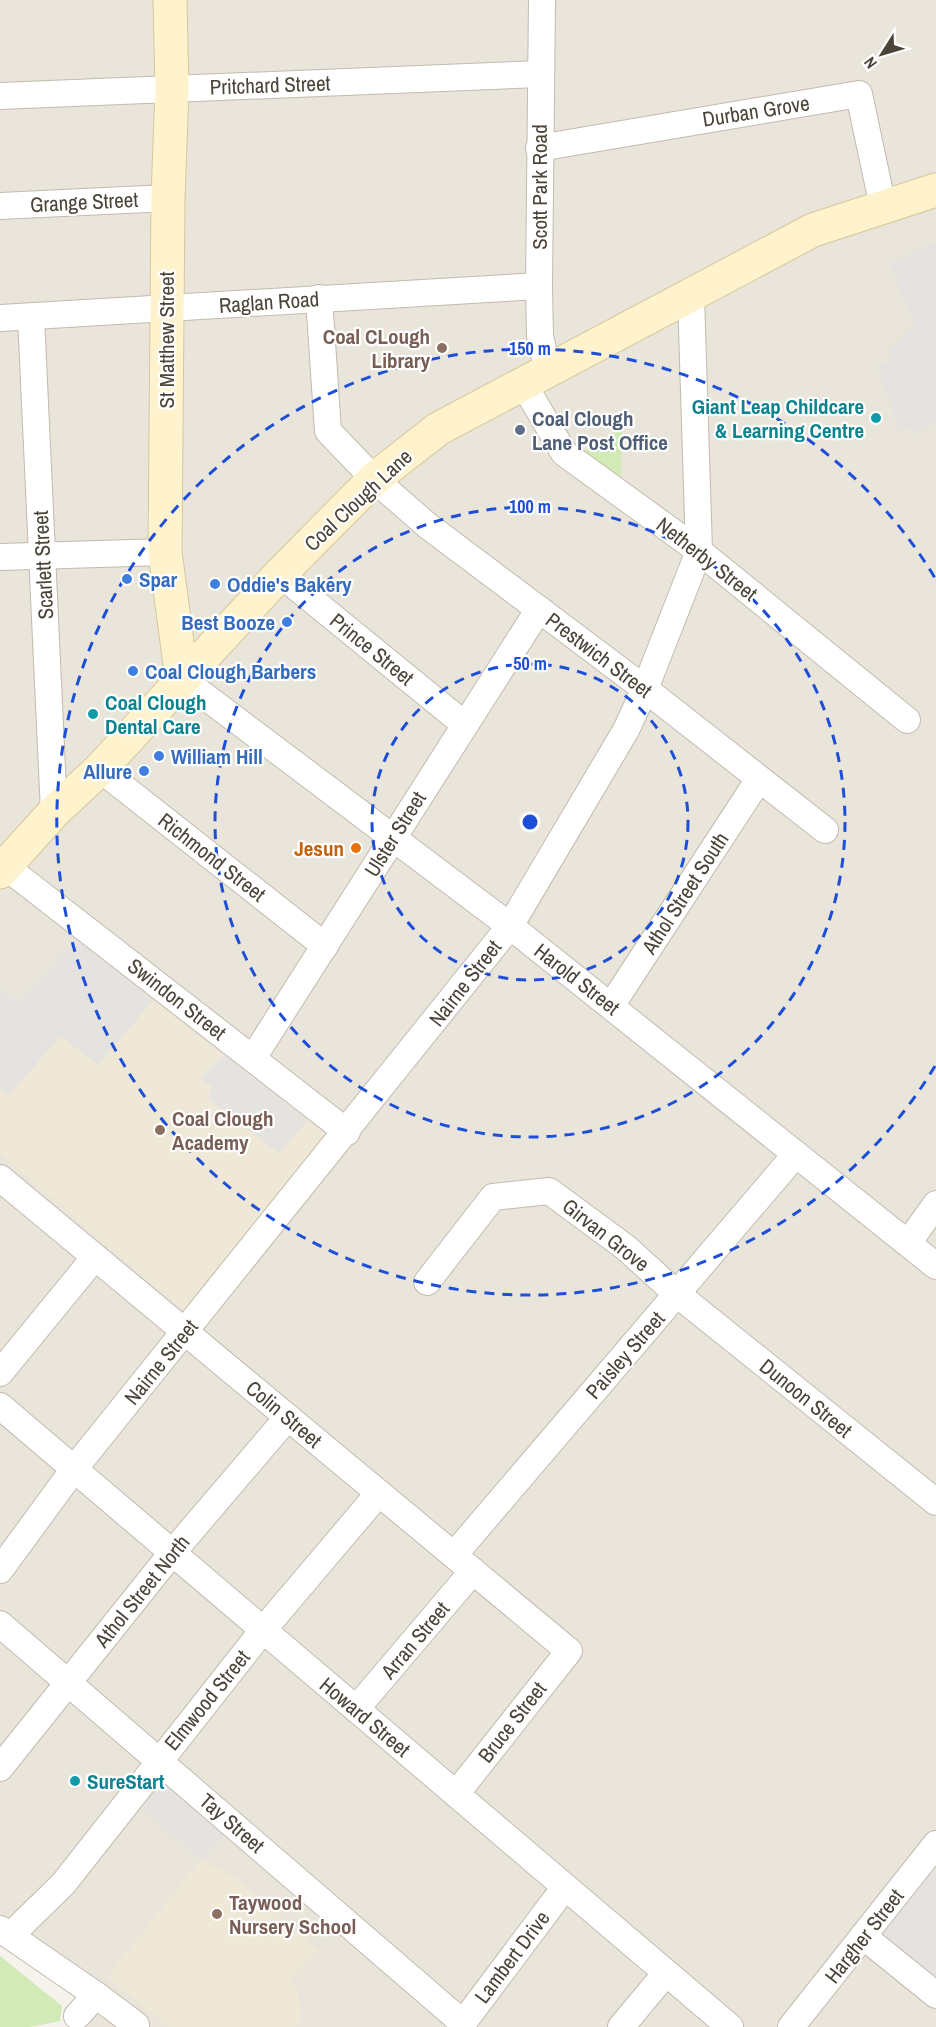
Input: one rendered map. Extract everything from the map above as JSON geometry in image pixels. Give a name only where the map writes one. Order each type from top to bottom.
[{"type":"main road","name":"St Matthew Street","points":[[170,0],[172,89],[166,308],[165,552],[182,679]]},
{"type":"main road","name":"Coal Clough Lane","points":[[3,869],[54,812],[100,769],[280,574],[374,479],[438,429],[813,230],[936,190]]},
{"type":"street","name":"Scott Park Road","points":[[536,379],[540,336],[539,147],[542,0]]},
{"type":"street","name":"Pritchard Street","points":[[0,96],[540,74]]},
{"type":"street","name":"Durban Grove","points":[[539,147],[859,94],[883,207]]},
{"type":"street","name":"Grange Street","points":[[0,206],[168,198]]},
{"type":"street","name":"Raglan Road","points":[[0,318],[539,286]]},
{"type":"street","name":"Nairne Street","points":[[0,1570],[74,1469],[347,1132],[510,926],[626,730],[645,689],[699,551],[691,296]]},
{"type":"street","name":"Prestwich Street","points":[[319,298],[328,431],[374,479],[428,526],[645,689],[825,831]]},
{"type":"street","name":"Scarlett Street","points":[[31,317],[54,812]]},
{"type":"street","name":"Netherby Street","points":[[536,379],[564,453],[699,551],[907,720]]},
{"type":"street","points":[[0,557],[165,552]]},
{"type":"street","name":"Prince Street","points":[[280,574],[464,724]]},
{"type":"street","name":"Ulster Street","points":[[253,1058],[538,609]]},
{"type":"street","name":"Harold Street","points":[[182,679],[510,926],[936,1266]]},
{"type":"street","name":"Richmond Street","points":[[100,769],[325,946]]},
{"type":"street","name":"Athol Street South","points":[[611,1006],[759,778]]},
{"type":"street","name":"Swindon Street","points":[[3,869],[347,1132]]},
{"type":"street","name":"Paisley Street","points":[[454,1555],[796,1154]]},
{"type":"street","name":"Colin Street","points":[[3,1185],[95,1257],[569,1651]]},
{"type":"street","name":"Girvan Grove","points":[[427,1282],[493,1197],[549,1191],[625,1247],[677,1294]]},
{"type":"street","points":[[908,1243],[936,1204]]},
{"type":"street","points":[[0,1373],[95,1257]]},
{"type":"street","name":"Dunoon Street","points":[[677,1294],[936,1502]]},
{"type":"street","name":"Howard Street","points":[[0,1406],[730,2027]]},
{"type":"street","name":"Athol Street North","points":[[0,1768],[172,1553],[288,1418]]},
{"type":"street","name":"Elmwood Street","points":[[6,1932],[64,1883],[263,1630],[379,1492]]},
{"type":"street","name":"Arran Street","points":[[356,1709],[473,1571]]},
{"type":"street","name":"Tay Street","points":[[0,1624],[67,1683],[160,1759],[461,2025]]},
{"type":"street","name":"Bruce Street","points":[[456,1794],[569,1651]]},
{"type":"street","name":"Hargher Street","points":[[791,2027],[936,1844]]},
{"type":"street","name":"Lambert Drive","points":[[461,2025],[565,1887]]},
{"type":"street","points":[[6,1932],[136,2025]]},
{"type":"street","points":[[863,1936],[936,1995]]},
{"type":"street","points":[[621,2027],[666,1973]]},
{"type":"street","points":[[77,2016],[96,1995]]},
{"type":"shaded area","points":[[0,0],[936,0],[936,2027],[80,2027],[104,1994],[0,1923]]},
{"type":"shaded area","points":[[936,242],[936,424],[916,433],[912,426],[900,430],[877,367],[892,360],[889,352],[915,325],[889,263]]},
{"type":"shaded area","name":"Coal Clough Academy","points":[[76,940],[332,1140],[188,1314],[0,1154],[0,989],[19,1003]]},
{"type":"shaded area","points":[[76,940],[153,1000],[98,1065],[61,1036],[8,1096],[0,1089],[0,989],[19,1003]]},
{"type":"shaded area","points":[[224,1055],[308,1121],[279,1153],[209,1100],[212,1086],[200,1078]]},
{"type":"shaded area","points":[[164,1780],[225,1834],[201,1860],[140,1806]]},
{"type":"shaded area","name":"Taywood Nursery School","points":[[201,1860],[236,1878],[318,1951],[288,1982],[297,1990],[301,2019],[295,2027],[169,2027],[107,1977]]},
{"type":"shaded area","points":[[936,1867],[936,1985],[877,1939]]},
{"type":"green space","points":[[622,429],[621,478],[583,451]]},
{"type":"green space","points":[[0,1956],[62,2006],[60,2021],[30,2027],[0,2027]]},
{"type":"place","name":"Coal CLough Library","points":[[442,348]]},
{"type":"place","name":"Giant Leap Childcare & Learning Centre","points":[[876,418]]},
{"type":"place","name":"Coal Clough Lane Post Office","points":[[520,430]]},
{"type":"place","name":"Spar","points":[[127,579]]},
{"type":"place","name":"Oddie's Bakery","points":[[215,584]]},
{"type":"place","name":"Best Booze","points":[[287,622]]},
{"type":"place","name":"Coal Clough Barbers","points":[[133,671]]},
{"type":"place","name":"Coal Clough Dental Care","points":[[93,714]]},
{"type":"place","name":"William Hill","points":[[159,756]]},
{"type":"place","name":"Allure","points":[[144,771]]},
{"type":"place","name":"Jesun","points":[[356,848]]},
{"type":"place","name":"Coal Clough Academy","points":[[160,1130]]},
{"type":"place","name":"SureStart","points":[[75,1781]]},
{"type":"place","name":"Taywood Nursery School","points":[[217,1914]]}]
